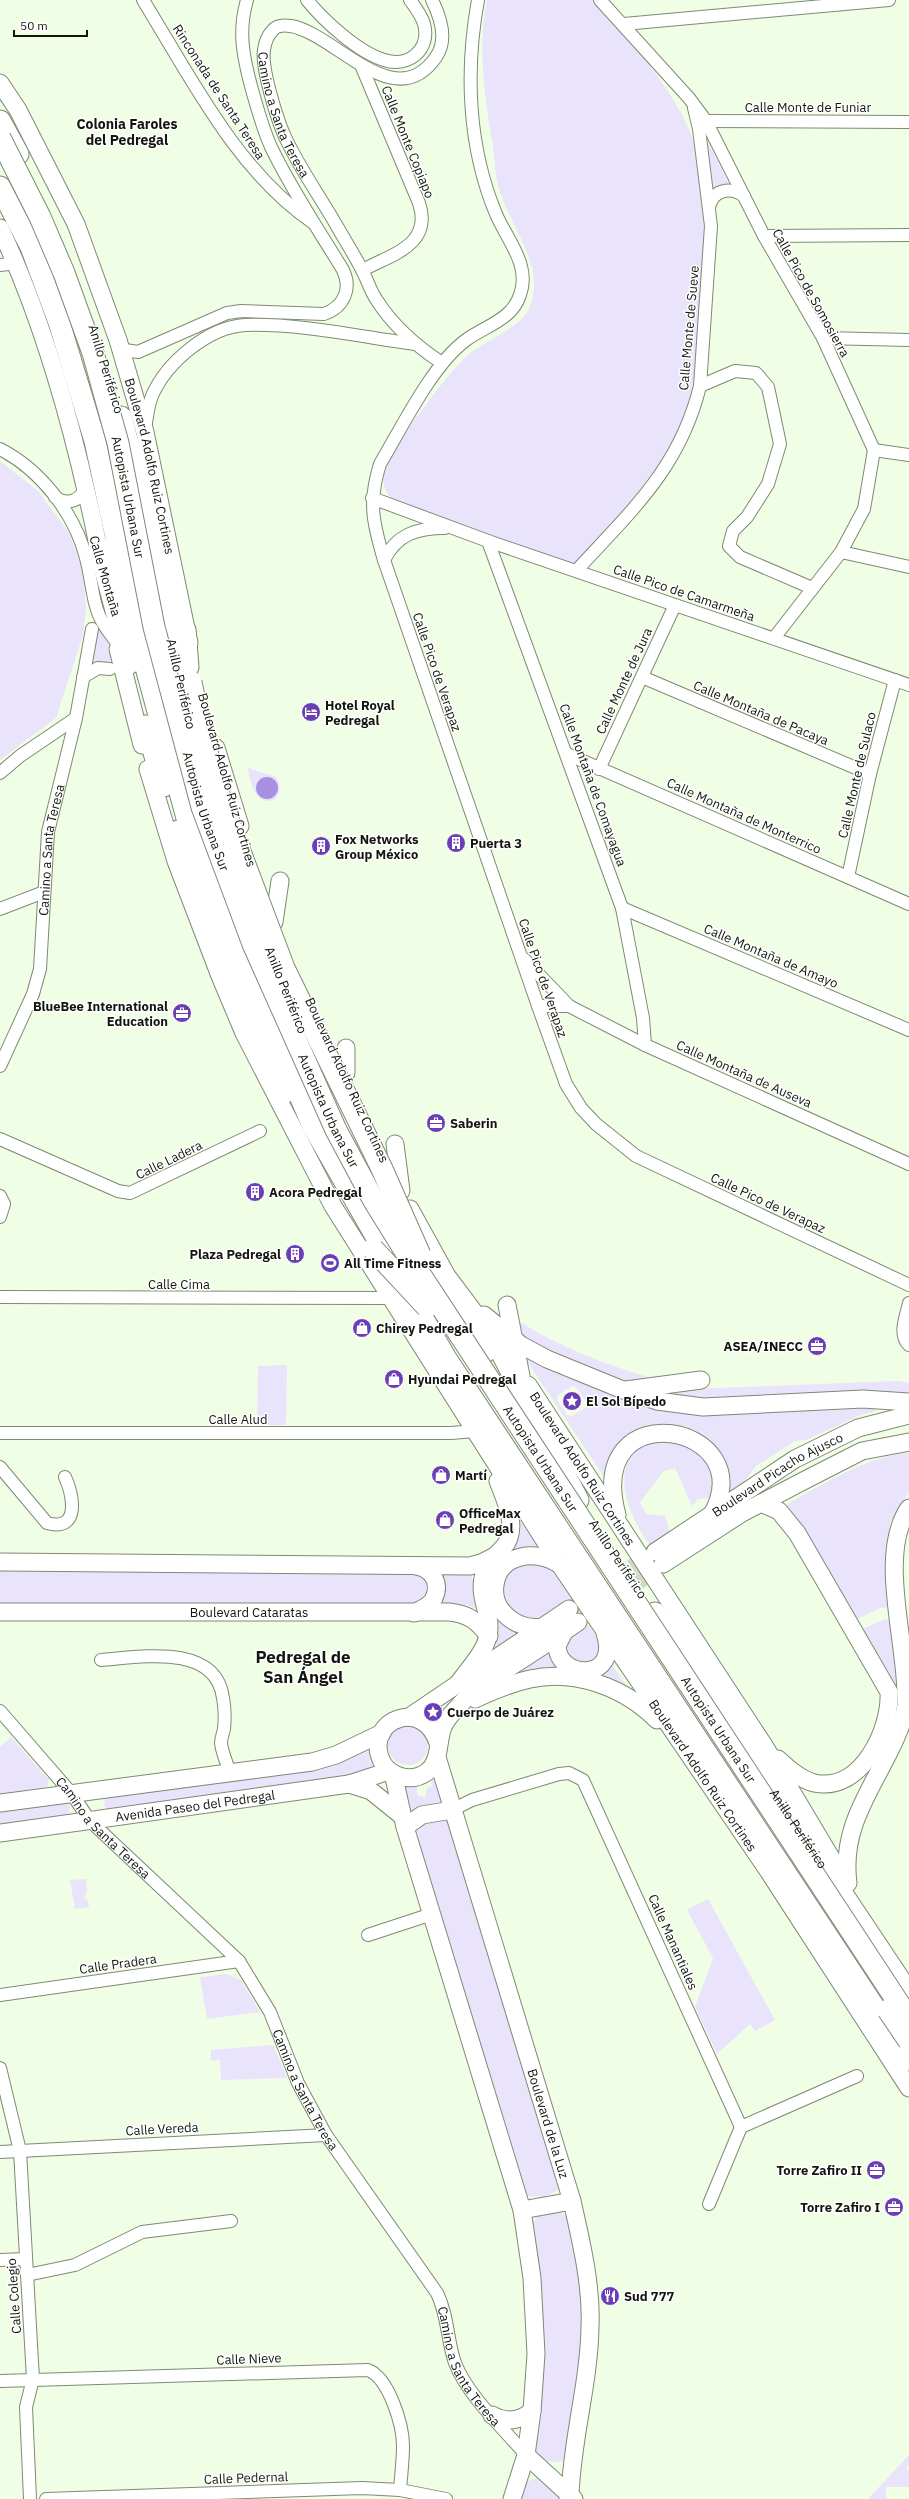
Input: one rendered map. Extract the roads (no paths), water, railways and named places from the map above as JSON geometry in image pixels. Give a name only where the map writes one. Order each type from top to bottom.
[{"type":"highway","name":"Anillo Periférico","points":[[0,121],[67,254],[95,332],[124,426],[149,522],[177,675],[189,723],[249,900],[322,1076],[369,1169],[578,1500],[909,1994]]},
{"type":"highway","name":"Autopista Urbana Sur","points":[[0,138],[40,217],[61,266],[93,354],[118,443],[154,627],[202,807],[250,936],[336,1130],[374,1201],[436,1309],[909,2041]]},
{"type":"highway","name":"Autopista Urbana Sur","points":[[0,169],[39,248],[75,343],[103,436],[132,579],[191,805],[237,928],[317,1116],[375,1223],[436,1309],[909,2019]]},
{"type":"highway","points":[[0,187],[31,247],[59,322],[95,441],[138,638],[187,818],[247,973],[313,1126],[445,1357],[745,1809],[909,2060]]},
{"type":"highway","points":[[99,547],[155,758],[195,883],[247,1017],[289,1104],[353,1217],[373,1249],[436,1309]]},
{"type":"highway","points":[[185,630],[187,658],[201,731],[221,801],[284,968],[382,1169],[436,1309]]},
{"type":"highway","points":[[189,723],[250,862]]},
{"type":"highway","points":[[505,1340],[578,1500]]},
{"type":"highway","points":[[776,1794],[826,1850]]},
{"type":"highway","points":[[745,1809],[769,1872]]},
{"type":"highway","points":[[874,2033],[909,2065]]},
{"type":"main road","name":"Boulevard Adolfo Ruiz Cortines","points":[[0,83],[18,110],[76,224],[118,340],[145,432],[185,630],[250,862],[287,956],[346,1073],[380,1151],[448,1276],[505,1340],[521,1376],[765,1746],[826,1850],[909,1979]]},
{"type":"main road","name":"Boulevard Adolfo Ruiz Cortines","points":[[0,228],[8,264],[50,353],[99,547],[103,586],[144,756],[176,861],[220,976],[244,1033],[329,1199],[488,1452],[560,1564],[677,1739],[769,1872],[909,2088]]},
{"type":"main road","points":[[274,922],[280,881]]},
{"type":"main road","points":[[346,1048],[346,1073]]},
{"type":"main road","points":[[395,1144],[401,1191]]},
{"type":"main road","points":[[507,1306],[505,1340],[622,1390],[657,1402],[703,1407],[863,1399],[909,1402]]},
{"type":"main road","points":[[622,1390],[701,1380]]},
{"type":"main road","name":"Boulevard Picacho Ajusco","points":[[909,1415],[858,1428],[795,1459],[710,1516],[659,1558],[862,1451],[909,1442]]},
{"type":"main road","points":[[620,1525],[613,1493],[617,1462],[633,1443],[647,1436],[660,1432],[674,1433],[689,1438],[701,1445],[712,1457],[719,1472],[720,1488],[716,1507],[710,1516]]},
{"type":"main road","points":[[458,1684],[481,1655],[489,1636],[482,1584],[484,1573],[493,1556],[507,1541],[510,1517],[505,1497],[488,1452]]},
{"type":"main road","points":[[761,1503],[779,1511],[796,1533],[889,1692],[890,1703],[888,1719],[873,1751],[852,1773],[833,1783],[814,1782],[800,1777],[765,1746]]},
{"type":"main road","points":[[849,1887],[846,1864],[848,1845],[855,1819],[901,1727],[906,1706],[908,1683],[895,1560],[898,1532],[909,1508]]},
{"type":"main road","points":[[560,1564],[542,1555],[523,1555],[507,1564],[497,1577],[495,1595],[508,1617],[518,1625],[528,1629],[543,1627],[574,1616],[557,1646],[558,1655],[564,1664],[583,1670],[596,1669],[605,1662],[608,1651],[606,1636],[600,1622]]},
{"type":"main road","points":[[0,1562],[470,1566],[481,1563],[493,1556]]},
{"type":"main road","points":[[414,1566],[425,1567],[433,1574],[436,1586],[434,1599],[429,1606],[414,1613]]},
{"type":"main road","name":"Boulevard Cataratas","points":[[0,1612],[462,1613],[477,1621],[489,1636]]},
{"type":"main road","points":[[512,2499],[526,2455],[532,2411],[536,2354],[535,2305],[522,2210],[403,1821],[391,1772],[379,1756],[378,1744],[382,1733],[393,1721],[409,1717],[543,1627]]},
{"type":"main road","points":[[391,1772],[401,1777],[419,1776],[427,1771],[438,1750],[443,1726],[458,1706],[481,1686],[564,1632]]},
{"type":"main road","points":[[458,1706],[531,1679],[559,1677],[610,1687],[628,1696],[647,1710],[677,1739]]},
{"type":"main road","points":[[409,1717],[419,1719],[428,1725],[438,1750]]},
{"type":"main road","points":[[0,1803],[324,1759],[382,1733]]},
{"type":"main road","name":"Boulevard de la Luz","points":[[438,1750],[452,1810],[572,2201],[584,2266],[590,2326],[585,2382],[572,2458],[571,2498]]},
{"type":"main road","name":"Avenida Paseo del Pedregal","points":[[0,1832],[90,1821],[349,1784],[391,1772]]},
{"type":"main road","points":[[349,1784],[371,1791],[403,1821]]},
{"type":"main road","points":[[403,1821],[422,1815],[452,1810]]},
{"type":"main road","points":[[522,2210],[572,2201]]},
{"type":"main road","points":[[492,2415],[511,2420],[523,2418],[532,2411]]},
{"type":"main road","name":"Camino a Santa Teresa","points":[[526,2455],[571,2498]]},
{"type":"street","name":"Rinconada de Santa Teresa","points":[[143,0],[192,81],[247,162],[288,206],[315,224]]},
{"type":"street","name":"Camino a Santa Teresa","points":[[118,340],[125,350],[138,352],[227,313],[241,311],[324,314],[330,312],[341,304],[347,287],[343,270],[277,158],[260,119],[244,58],[241,37],[242,18],[246,0]]},
{"type":"street","points":[[307,0],[324,18],[358,45],[383,60],[396,63],[413,58],[424,43],[424,23],[410,0]]},
{"type":"street","name":"Camino a Santa Teresa","points":[[432,0],[439,14],[443,33],[440,52],[429,67],[416,75],[400,79],[384,77],[361,64],[313,32],[286,25],[274,28],[267,37],[263,51],[268,79],[285,136],[363,270],[375,298],[414,344],[442,363]]},
{"type":"street","points":[[372,498],[380,464],[442,363],[465,341],[511,311],[518,301],[524,281],[520,259],[490,198],[475,140],[470,90],[478,0]]},
{"type":"street","name":"Calle Pico de Somosierra","points":[[600,0],[624,24],[689,98],[706,121],[764,236],[823,338],[874,450]]},
{"type":"street","points":[[624,24],[889,0]]},
{"type":"street","name":"Calle Monte Copiapo","points":[[361,64],[419,203],[422,222],[420,233],[413,242],[363,270]]},
{"type":"street","name":"Calle Monte de Sueve","points":[[576,570],[662,474],[684,436],[700,386],[711,226],[699,129],[689,98]]},
{"type":"street","name":"Calle Monte de Funiar","points":[[706,121],[909,122]]},
{"type":"street","points":[[708,209],[714,196],[722,191],[736,191],[744,196]]},
{"type":"street","points":[[764,236],[909,235]]},
{"type":"street","points":[[295,328],[299,312]]},
{"type":"street","name":"Camino a Santa Teresa","points":[[145,432],[151,397],[163,376],[182,356],[207,338],[244,325],[295,328],[414,344]]},
{"type":"street","points":[[823,338],[909,340]]},
{"type":"street","points":[[700,386],[735,371],[756,373],[768,387],[780,444],[768,484],[747,517],[733,531],[729,546],[740,557],[812,588]]},
{"type":"street","name":"Calle Montaña","points":[[0,449],[25,465],[54,495],[68,515],[79,536],[102,622],[117,643]]},
{"type":"street","points":[[774,638],[841,552],[864,509],[874,450],[909,455]]},
{"type":"street","points":[[54,495],[60,500],[73,501],[81,496],[85,487]]},
{"type":"street","name":"Calle Pico de Camarmeña","points":[[372,498],[450,528],[909,685]]},
{"type":"street","name":"Calle Pico de Verapaz","points":[[372,498],[375,529],[384,560],[566,1084],[581,1108],[596,1124],[636,1156],[909,1285]]},
{"type":"street","name":"Calle Pico de Camarmeña","points":[[384,560],[396,543],[412,531],[450,528]]},
{"type":"street","name":"Calle Montaña de Comayagua","points":[[488,541],[622,908],[643,1018],[645,1045]]},
{"type":"street","points":[[841,552],[909,567]]},
{"type":"street","name":"Calle Monte de Jura","points":[[599,768],[675,605]]},
{"type":"street","name":"Camino a Santa Teresa","points":[[0,1066],[34,994],[40,969],[48,832],[76,718],[92,629]]},
{"type":"street","points":[[83,677],[92,670],[110,669]]},
{"type":"street","name":"Calle Montaña de Pacaya","points":[[642,677],[870,774]]},
{"type":"street","name":"Calle Monte de Sulaco","points":[[848,877],[870,774],[895,680]]},
{"type":"street","points":[[0,773],[20,756],[76,718]]},
{"type":"street","name":"Calle Montaña de Monterrico","points":[[567,754],[909,904]]},
{"type":"street","points":[[0,909],[44,892]]},
{"type":"street","name":"Calle Montaña de Amayo","points":[[622,908],[909,1030]]},
{"type":"street","name":"Calle Montaña de Auseva","points":[[520,955],[569,1006],[645,1045],[909,1164]]},
{"type":"street","name":"Calle Montaña de Auseva","points":[[538,1006],[569,1006]]},
{"type":"street","name":"Calle Ladera","points":[[0,1139],[118,1191],[130,1193],[260,1131]]},
{"type":"street","points":[[0,1196],[4,1204],[0,1216]]},
{"type":"street","name":"Calle Cima","points":[[0,1297],[357,1300],[391,1298]]},
{"type":"street","points":[[909,1302],[903,1333],[905,1341],[909,1345]]},
{"type":"street","name":"Calle Alud","points":[[0,1433],[451,1433],[475,1431]]},
{"type":"street","points":[[0,1467],[47,1523],[55,1525],[64,1523],[70,1517],[72,1510],[72,1492],[65,1477]]},
{"type":"street","points":[[101,1660],[166,1657],[190,1659],[208,1669],[217,1681],[223,1696],[224,1713],[221,1745],[230,1772]]},
{"type":"street","name":"Camino a Santa Teresa","points":[[0,1711],[72,1794],[90,1821],[239,1961],[270,2012],[298,2083],[326,2135],[437,2293],[444,2309],[456,2365],[467,2385],[526,2455]]},
{"type":"street","name":"Calle Manantiales","points":[[452,1810],[472,1800],[559,1774],[569,1773],[583,1780],[741,2127]]},
{"type":"street","points":[[368,1935],[432,1914]]},
{"type":"street","name":"Calle Pradera","points":[[0,1995],[239,1961]]},
{"type":"street","name":"Calle Colegio","points":[[0,2068],[20,2151],[33,2379],[26,2407],[30,2499]]},
{"type":"street","points":[[708,2204],[741,2127],[857,2076]]},
{"type":"street","name":"Calle Vereda","points":[[0,2152],[326,2135]]},
{"type":"street","points":[[27,2275],[75,2265],[142,2232],[230,2221]]},
{"type":"street","points":[[0,2260],[26,2259]]},
{"type":"street","name":"Calle Nieve","points":[[0,2381],[368,2370],[376,2374],[384,2384],[399,2425],[403,2446],[400,2490]]},
{"type":"street","name":"Calle Pedernal","points":[[46,2499],[362,2488],[400,2490],[446,2499]]},
{"type":"tunnel","points":[[569,1609],[654,1553]]},
{"type":"tunnel","points":[[597,1610],[662,1565]]},
{"type":"place","name":"Hotel Royal Pedregal","points":[[311,712]]},
{"type":"place","name":"Puerta 3","points":[[456,843]]},
{"type":"place","name":"Fox Networks Group México","points":[[321,846]]},
{"type":"place","name":"BlueBee International Education","points":[[182,1013]]},
{"type":"place","name":"Saberin","points":[[436,1123]]},
{"type":"place","name":"Acora Pedregal","points":[[255,1192]]},
{"type":"place","name":"Plaza Pedregal","points":[[295,1254]]},
{"type":"place","name":"All Time Fitness","points":[[330,1263]]},
{"type":"place","name":"Chirey Pedregal","points":[[362,1328]]},
{"type":"place","name":"ASEA/INECC","points":[[817,1346]]},
{"type":"place","name":"Hyundai Pedregal","points":[[394,1379]]},
{"type":"place","name":"El Sol Bípedo","points":[[572,1401]]},
{"type":"place","name":"Martí","points":[[441,1475]]},
{"type":"place","name":"OfficeMax Pedregal","points":[[445,1520]]},
{"type":"place","name":"Cuerpo de Juárez","points":[[433,1712]]},
{"type":"place","name":"Torre Zafiro II","points":[[876,2170]]},
{"type":"place","name":"Torre Zafiro I","points":[[894,2207]]},
{"type":"place","name":"Sud 777","points":[[610,2296]]},
{"type":"district","name":"Colonia Faroles del Pedregal","points":[[127,132]]},
{"type":"district","name":"Pedregal de San Ángel","points":[[303,1667]]}]
